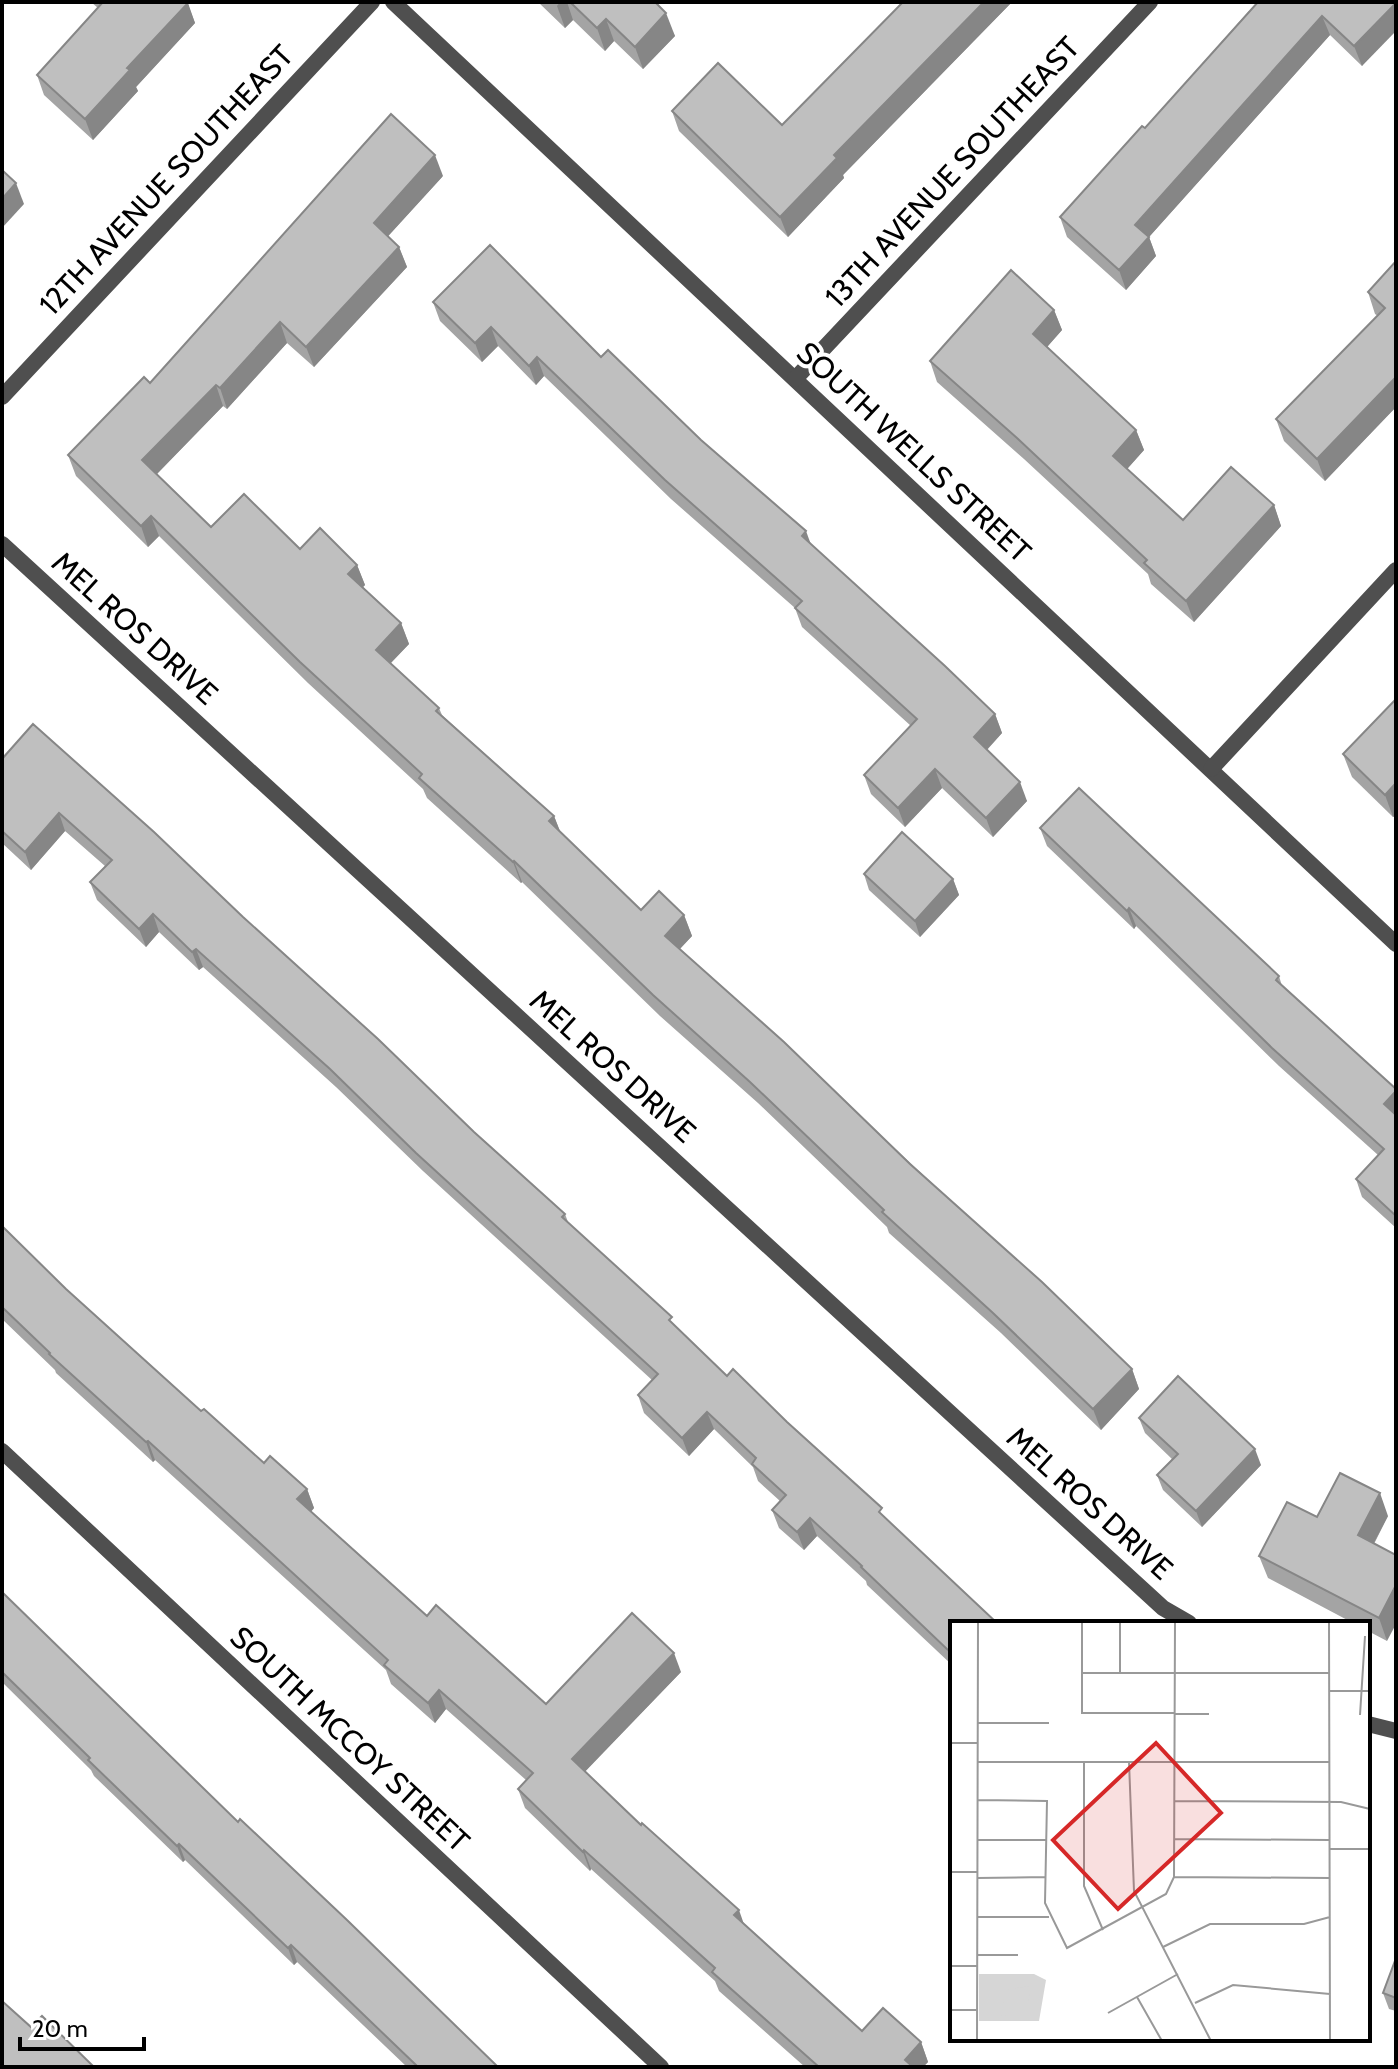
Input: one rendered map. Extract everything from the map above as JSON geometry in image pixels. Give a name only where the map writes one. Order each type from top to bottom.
[{"type":"street","name":"12TH AVENUE SOUTHEAST","points":[[2,397],[372,2]]},
{"type":"street","name":"SOUTH WELLS STREET","points":[[393,2],[1396,944]]},
{"type":"street","name":"13TH AVENUE SOUTHEAST","points":[[795,379],[1150,2]]},
{"type":"street","name":"MEL ROS DRIVE","points":[[2,544],[1163,1608],[1186,1621]]},
{"type":"street","points":[[1211,769],[1396,570]]},
{"type":"street","name":"SOUTH MCCOY STREET","points":[[2,1451],[661,2067]]},
{"type":"street","points":[[1370,1724],[1396,1731]]},
{"type":"building","points":[[103,2],[188,3],[127,68],[130,70],[85,119],[37,75]]},
{"type":"building","points":[[570,2],[655,2],[666,13],[635,47],[606,19],[597,28]]},
{"type":"building","points":[[903,2],[984,2],[834,155],[837,158],[780,217],[672,111],[718,63],[782,125]]},
{"type":"building","points":[[1258,2],[1396,3],[1354,46],[1322,16],[1135,225],[1149,237],[1119,270],[1060,217]]},
{"type":"building","points":[[391,114],[435,155],[374,223],[399,247],[306,347],[280,322],[220,388],[216,385],[142,460],[211,527],[244,494],[300,549],[320,528],[357,565],[348,574],[401,623],[376,650],[439,708],[436,711],[554,816],[549,821],[641,910],[659,891],[684,915],[665,936],[784,1042],[910,1164],[1042,1282],[1132,1369],[1093,1409],[514,861],[419,778],[422,774],[300,662],[151,516],[141,526],[68,455],[144,377],[150,383]]},
{"type":"building","points":[[2,170],[16,183],[2,199]]},
{"type":"building","points":[[490,245],[601,357],[608,350],[701,440],[806,531],[802,536],[995,714],[974,737],[1020,782],[986,818],[935,769],[898,808],[864,775],[917,719],[795,608],[802,601],[665,480],[537,357],[529,366],[491,327],[475,343],[433,302]]},
{"type":"building","points":[[1396,261],[1396,377],[1317,459],[1276,419],[1385,308],[1368,292]]},
{"type":"building","points":[[1011,270],[1054,310],[1033,334],[1136,430],[1113,456],[1183,520],[1231,467],[1274,505],[1186,601],[1144,563],[1147,560],[1017,438],[930,361]]},
{"type":"building","points":[[1396,699],[1396,783],[1385,795],[1343,754]]},
{"type":"building","points":[[33,724],[154,832],[565,1214],[562,1217],[672,1317],[669,1320],[727,1376],[733,1369],[882,1508],[879,1512],[995,1621],[950,1621],[949,1651],[810,1518],[797,1532],[772,1510],[786,1495],[752,1464],[756,1458],[707,1412],[682,1438],[638,1395],[658,1374],[416,1153],[330,1069],[196,949],[192,952],[153,914],[139,929],[90,882],[112,860],[59,813],[25,852],[2,831],[2,759]]},
{"type":"building","points":[[1079,788],[1279,976],[1276,980],[1396,1089],[1384,1104],[1396,1115],[1396,1216],[1356,1179],[1384,1149],[1272,1048],[1129,908],[1127,911],[1040,828]]},
{"type":"building","points":[[902,832],[953,879],[915,921],[864,874]]},
{"type":"building","points":[[2,1226],[66,1289],[201,1411],[204,1409],[264,1463],[270,1456],[307,1489],[297,1499],[427,1616],[436,1605],[546,1704],[632,1613],[674,1653],[572,1759],[641,1825],[739,1910],[734,1915],[862,2031],[883,2008],[921,2042],[905,2060],[913,2067],[819,2067],[712,1972],[715,1968],[583,1852],[518,1789],[533,1773],[439,1690],[428,1703],[384,1665],[388,1660],[49,1354],[2,1307]]},
{"type":"building","points":[[1178,1376],[1255,1449],[1196,1511],[1157,1475],[1178,1454],[1139,1418]]},
{"type":"building","points":[[1340,1473],[1380,1493],[1358,1535],[1396,1555],[1396,1585],[1379,1618],[1259,1556],[1287,1502],[1317,1517]]},
{"type":"building","points":[[2,1592],[238,1822],[240,1819],[498,2067],[417,2067],[291,1945],[288,1948],[179,1844],[177,1846],[2,1672]]},
{"type":"building","points":[[1396,1958],[1396,1998],[1383,1993]]},
{"type":"building","points":[[2,2001],[31,2027],[42,2016],[94,2067],[2,2067]]}]
